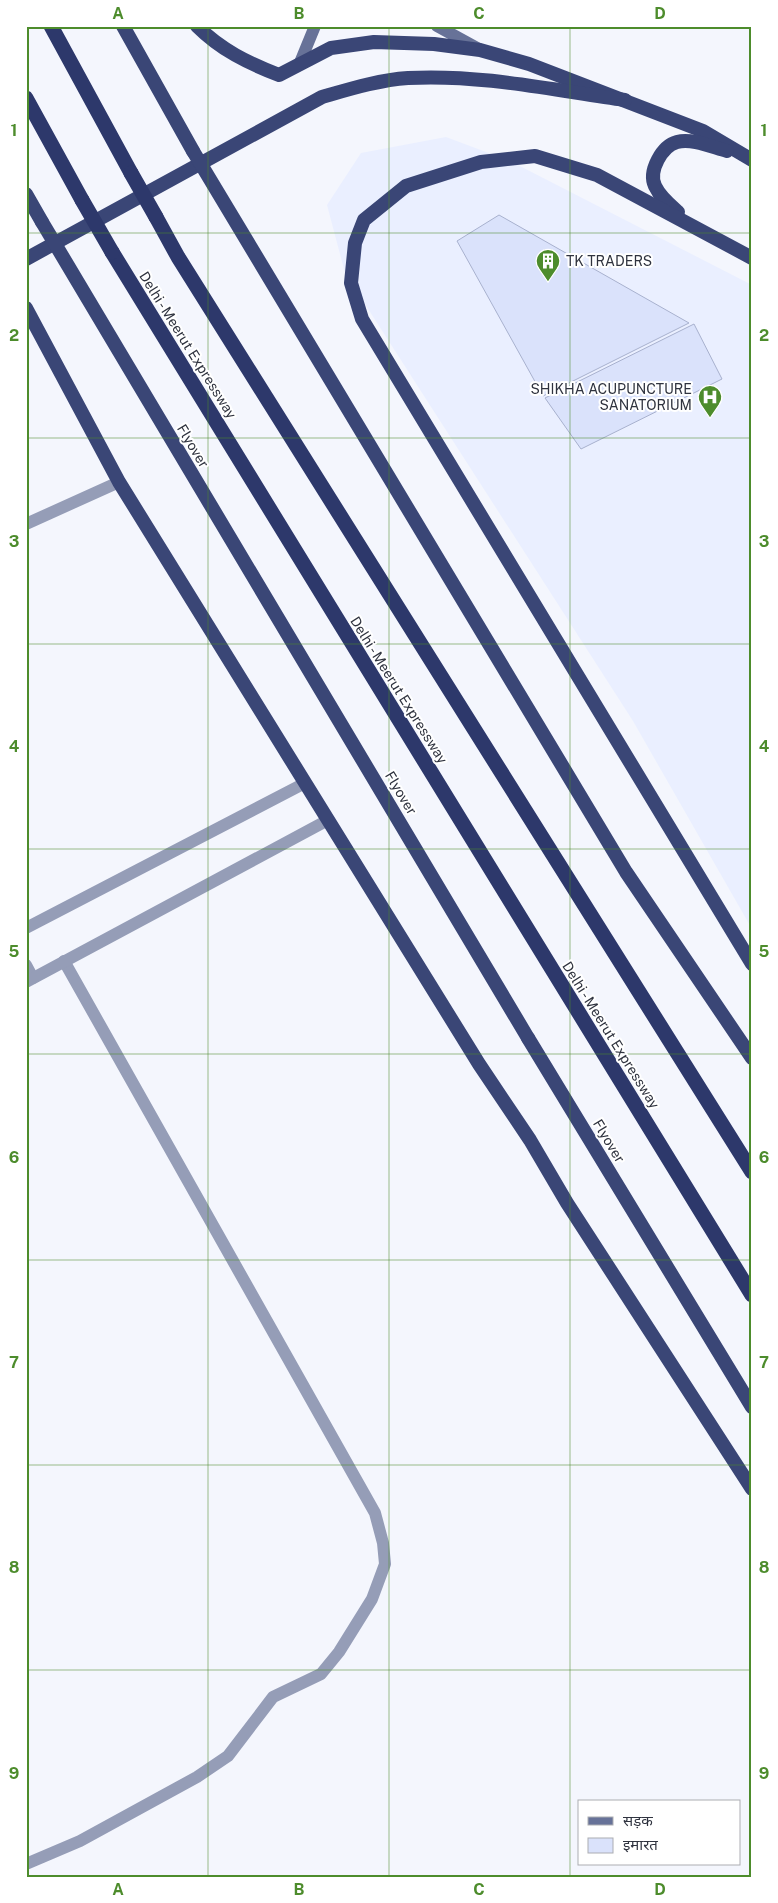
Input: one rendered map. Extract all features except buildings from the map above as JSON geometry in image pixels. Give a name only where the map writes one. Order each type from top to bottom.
[{"type":"highway","points":[[51,26],[178,257],[752,1172]]},
{"type":"highway","points":[[123,26],[193,151],[626,872],[752,1058]]},
{"type":"highway","points":[[197,26],[215,44],[251,64],[279,75],[331,48],[374,42],[434,44],[480,50],[529,64],[703,131],[749,158]]},
{"type":"highway","points":[[26,259],[322,97],[366,84],[407,78],[469,78],[625,100]]},
{"type":"highway","name":"Delhi - Meerut Expressway","points":[[26,98],[112,252],[752,1295]]},
{"type":"highway","points":[[699,229],[670,206],[653,184],[654,171],[664,149],[676,142],[688,141],[749,158]]},
{"type":"highway","points":[[752,258],[597,175],[535,156],[482,162],[406,186],[364,220],[355,243],[351,283],[362,319],[752,964]]},
{"type":"highway","name":"Flyover","points":[[26,194],[71,274],[528,1038],[752,1407]]},
{"type":"highway","points":[[26,308],[119,482],[479,1064],[530,1140],[567,1203],[752,1489]]},
{"type":"main road","points":[[299,65],[315,26]]},
{"type":"main road","points":[[437,26],[480,50]]},
{"type":"street","points":[[26,524],[119,482]]},
{"type":"street","points":[[26,928],[305,783]]},
{"type":"street","points":[[26,964],[30,980],[328,820]]},
{"type":"street","points":[[26,1864],[80,1841],[198,1777],[228,1756],[273,1697],[320,1674],[339,1652],[372,1599],[384,1564],[383,1543],[375,1513],[64,961]]},
{"type":"shaded area","points":[[446,137],[510,161],[752,285],[752,929],[633,721],[345,273],[327,205],[361,153]]},
{"type":"place","name":"TK TRADERS","points":[[548,282]]},
{"type":"place","name":"SHIKHA ACUPUNCTURE SANATORIUM","points":[[710,418]]}]
